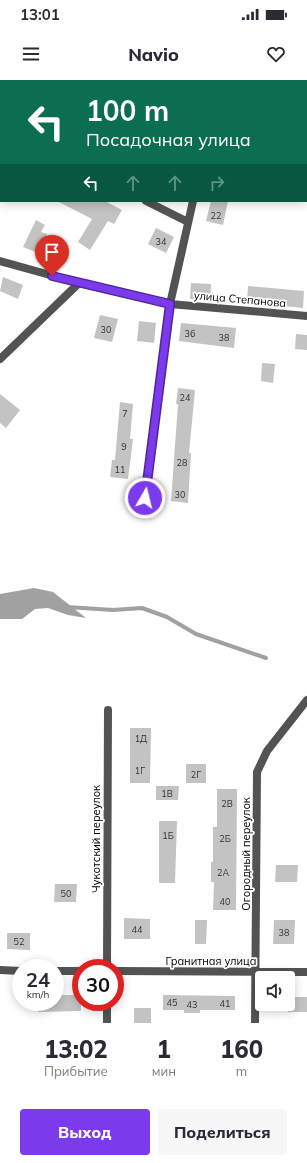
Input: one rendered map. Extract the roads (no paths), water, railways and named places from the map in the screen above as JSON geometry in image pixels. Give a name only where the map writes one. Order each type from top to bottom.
[{"type":"street","points":[[148,202],[188,222]]},
{"type":"street","points":[[145,498],[170,304],[193,202]]},
{"type":"street","name":"улица Степанова","points":[[0,261],[78,283],[170,304],[307,316]]},
{"type":"street","points":[[0,359],[78,283]]},
{"type":"street","name":"Огородный переулок","points":[[256,971],[257,772],[267,751],[307,700]]},
{"type":"street","name":"Чукотский переулок","points":[[107,959],[108,710]]},
{"type":"street","points":[[0,970],[12,971]]},
{"type":"street","name":"Гранитная улица","points":[[124,971],[255,972]]},
{"type":"street","name":"Гранитная улица","points":[[295,972],[307,972]]},
{"type":"street","points":[[107,1011],[107,1023]]},
{"type":"street","name":"Огородный переулок","points":[[255,1011],[255,1023]]},
{"type":"waterway","points":[[67,607],[113,610],[142,608],[167,617],[196,634],[266,658]]}]
